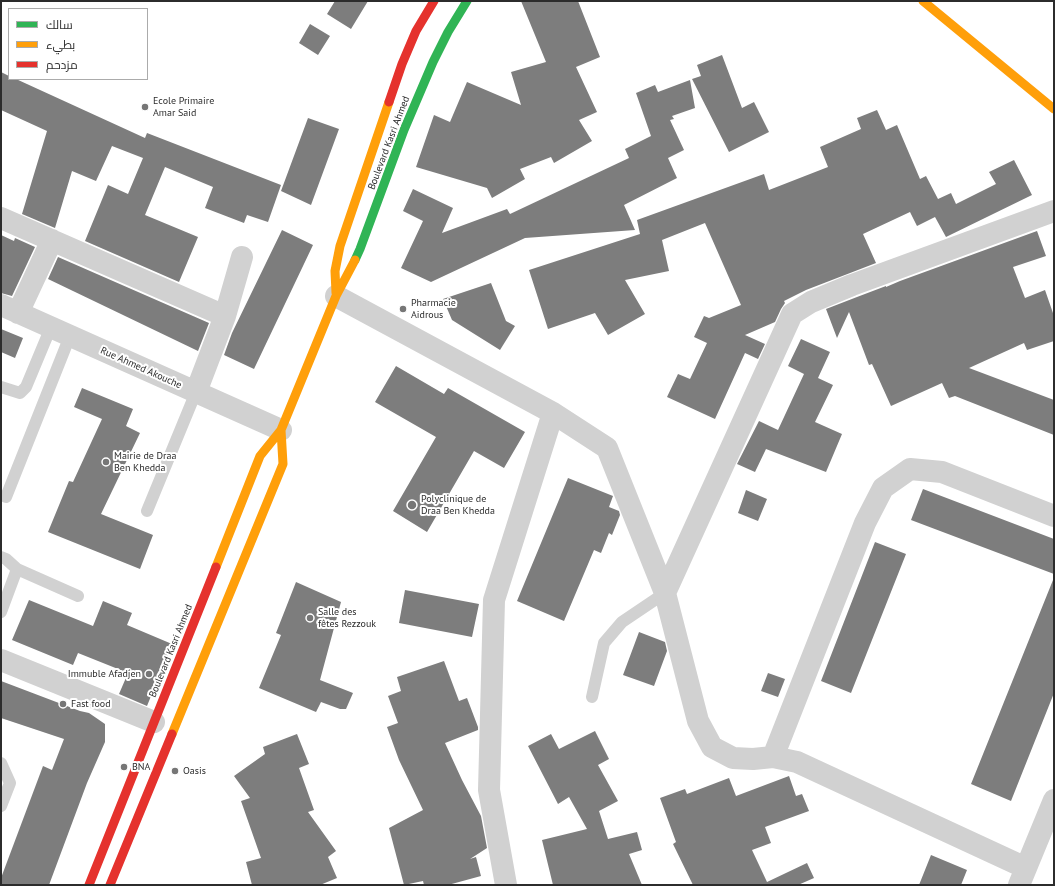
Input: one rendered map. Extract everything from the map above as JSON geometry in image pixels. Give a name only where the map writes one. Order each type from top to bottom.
[{"type":"main road","name":"Boulevard Kasri Ahmed","points":[[336,296],[335,271],[343,238],[402,64],[416,31],[434,1]]},
{"type":"main road","name":"Boulevard Kasri Ahmed","points":[[89,885],[260,456],[281,430],[336,296],[360,249],[404,130],[433,62],[448,32],[467,1]]},
{"type":"main road","points":[[923,1],[1054,109]]},
{"type":"main road","name":"Boulevard Kasri Ahmed","points":[[110,885],[283,464],[281,430]]},
{"type":"street","points":[[665,593],[792,314],[811,302],[852,285],[1054,211]]},
{"type":"street","points":[[1,218],[225,316]]},
{"type":"street","points":[[10,309],[52,240]]},
{"type":"street","points":[[196,392],[225,316],[242,257]]},
{"type":"street","points":[[336,296],[553,413],[607,448],[665,593],[698,721],[712,747],[733,758],[753,759],[773,757],[797,762],[1022,877],[1054,800]]},
{"type":"street","name":"Rue Ahmed Akouche","points":[[10,309],[281,430]]},
{"type":"street","points":[[506,885],[489,790],[494,600],[553,413]]},
{"type":"street","points":[[773,757],[865,523],[883,488],[910,469],[942,472],[1054,516]]},
{"type":"street","points":[[1,660],[154,722]]},
{"type":"lane","points":[[1,387],[20,393],[26,387],[61,332]]},
{"type":"lane","points":[[6,497],[61,332]]},
{"type":"lane","points":[[147,511],[196,392]]},
{"type":"lane","points":[[1,557],[6,559],[17,570],[78,596]]},
{"type":"lane","points":[[1,612],[17,570]]},
{"type":"lane","points":[[592,697],[604,643],[622,622],[665,593]]},
{"type":"lane","points":[[1,763],[10,783],[1,806]]},
{"type":"building","points":[[335,1],[368,1],[351,29],[327,14]]},
{"type":"building","points":[[521,1],[578,1],[600,57],[576,67],[597,112],[579,120],[592,141],[554,163],[551,157],[520,169],[525,179],[492,198],[487,188],[416,167],[434,115],[450,122],[467,82],[521,105],[511,72],[546,62]]},
{"type":"building","points":[[310,24],[330,36],[318,55],[299,43]]},
{"type":"building","points":[[722,55],[742,108],[754,102],[769,132],[729,152],[692,79],[701,76],[697,65]]},
{"type":"building","points":[[1,72],[8,76],[8,80],[18,80],[145,138],[147,133],[281,185],[268,222],[247,215],[244,223],[205,208],[213,187],[165,167],[145,215],[198,237],[179,282],[85,241],[108,185],[128,194],[143,158],[112,146],[96,181],[72,171],[55,228],[22,214],[47,131],[1,110]]},
{"type":"building","points":[[690,80],[695,108],[672,116],[674,119],[670,120],[684,150],[668,158],[677,178],[624,205],[635,230],[525,238],[431,282],[401,268],[423,221],[403,211],[413,189],[453,208],[442,233],[507,209],[510,214],[629,158],[625,149],[651,136],[636,93],[655,85],[658,92]]},
{"type":"building","points":[[877,110],[886,130],[897,125],[920,179],[926,176],[938,199],[951,193],[956,204],[996,184],[989,172],[1014,160],[1032,195],[946,237],[935,217],[917,226],[910,212],[863,234],[876,263],[806,290],[784,301],[785,303],[775,322],[745,335],[765,344],[758,359],[745,353],[715,419],[667,397],[678,374],[690,379],[707,343],[694,337],[704,316],[709,318],[741,305],[705,223],[662,240],[669,271],[625,280],[645,314],[608,335],[595,313],[548,329],[529,270],[640,234],[637,220],[764,174],[769,190],[828,167],[820,147],[861,129],[857,118]]},
{"type":"building","points":[[308,118],[339,129],[311,205],[281,191]]},
{"type":"building","points":[[282,230],[313,245],[254,369],[224,355],[232,333]]},
{"type":"building","points":[[1037,231],[1046,256],[1013,267],[1025,298],[1045,290],[1054,316],[1054,341],[1027,350],[1024,343],[969,368],[1054,400],[1054,435],[955,396],[949,398],[942,383],[891,406],[872,364],[869,365],[849,312],[837,338],[826,309]]},
{"type":"building","points":[[1,235],[14,241],[15,238],[35,247],[12,296],[1,293]]},
{"type":"building","points":[[58,257],[209,323],[198,351],[48,279]]},
{"type":"building","points":[[491,283],[506,321],[515,326],[500,350],[452,320],[443,299]]},
{"type":"building","points":[[1,329],[23,338],[15,358],[1,352]]},
{"type":"building","points":[[801,339],[830,352],[818,378],[833,385],[815,422],[842,434],[826,472],[766,449],[755,472],[737,464],[759,421],[778,430],[804,374],[788,366]]},
{"type":"building","points":[[396,366],[444,394],[448,388],[525,432],[504,468],[474,451],[427,532],[393,511],[436,437],[375,402]]},
{"type":"building","points":[[82,388],[133,409],[126,426],[140,433],[101,514],[153,535],[140,569],[48,532],[69,481],[73,482],[102,419],[74,407]]},
{"type":"building","points":[[568,478],[613,496],[609,507],[619,511],[620,515],[612,535],[609,533],[601,553],[594,550],[564,621],[517,601]]},
{"type":"building","points":[[923,489],[1054,539],[1054,574],[911,520]]},
{"type":"building","points":[[746,490],[767,499],[758,521],[738,513]]},
{"type":"building","points":[[875,542],[906,554],[851,693],[821,681]]},
{"type":"building","points":[[1053,580],[1054,693],[1011,801],[971,784]]},
{"type":"building","points":[[296,582],[341,602],[320,680],[353,693],[346,709],[340,709],[321,702],[316,712],[259,688],[281,635],[276,633]]},
{"type":"building","points":[[405,590],[479,604],[472,637],[399,623]]},
{"type":"building","points":[[29,600],[93,626],[103,601],[132,613],[127,625],[172,644],[147,706],[119,694],[128,673],[78,653],[73,665],[12,640]]},
{"type":"building","points":[[639,632],[665,642],[667,651],[654,686],[623,675]]},
{"type":"building","points":[[444,661],[459,701],[467,698],[478,727],[478,730],[445,743],[481,816],[487,848],[470,859],[476,857],[481,876],[448,885],[424,885],[423,881],[404,885],[389,828],[423,810],[399,760],[387,727],[398,723],[388,696],[401,691],[397,677]]},
{"type":"building","points":[[768,673],[785,679],[778,697],[761,691]]},
{"type":"building","points":[[1,681],[89,713],[105,724],[105,742],[87,783],[49,885],[1,885],[1,878],[43,766],[52,770],[64,739],[1,718]]},
{"type":"building","points":[[595,731],[609,759],[598,765],[618,801],[599,811],[608,839],[637,832],[642,850],[629,854],[642,885],[553,885],[542,840],[587,829],[569,797],[558,804],[528,746],[551,734],[559,749]]},
{"type":"building","points":[[297,734],[309,764],[299,768],[314,810],[308,812],[336,851],[328,857],[337,878],[320,885],[252,885],[246,862],[261,858],[241,801],[250,798],[234,776],[265,754],[263,747]]},
{"type":"building","points":[[789,776],[796,796],[802,794],[809,811],[765,827],[771,843],[752,850],[767,882],[807,863],[814,878],[798,885],[693,885],[673,844],[676,842],[660,798],[685,789],[687,794],[729,778],[736,796]]},
{"type":"building","points":[[931,855],[967,870],[961,885],[919,885]]},
{"type":"traffic: fast","points":[[355,260],[404,130],[433,62],[448,32],[467,1]]},
{"type":"traffic: slow","points":[[923,1],[1054,109]]},
{"type":"traffic: slow","points":[[336,293],[335,271],[340,246],[389,102]]},
{"type":"traffic: slow","points":[[216,567],[260,456],[281,430],[336,296],[355,260]]},
{"type":"traffic: slow","points":[[172,734],[283,464],[281,430]]},
{"type":"traffic: jam","points":[[389,102],[402,64],[416,31],[434,1]]},
{"type":"traffic: jam","points":[[89,885],[216,567]]},
{"type":"traffic: jam","points":[[110,885],[172,734]]},
{"type":"place","name":"Ecole Primaire Amar Said","points":[[145,107]]},
{"type":"place","name":"Pharmacie Aidrous","points":[[403,309]]},
{"type":"place","name":"Mairie de Draa Ben Khedda","points":[[106,462]]},
{"type":"place","name":"Polyclinique de Draa Ben Khedda","points":[[412,505]]},
{"type":"place","name":"Salle des fêtes Rezzouk","points":[[310,618]]},
{"type":"place","name":"Immuble Afadjen","points":[[149,674]]},
{"type":"place","name":"Fast food","points":[[63,704]]},
{"type":"place","name":"BNA","points":[[124,767]]},
{"type":"place","name":"Oasis","points":[[175,771]]}]
